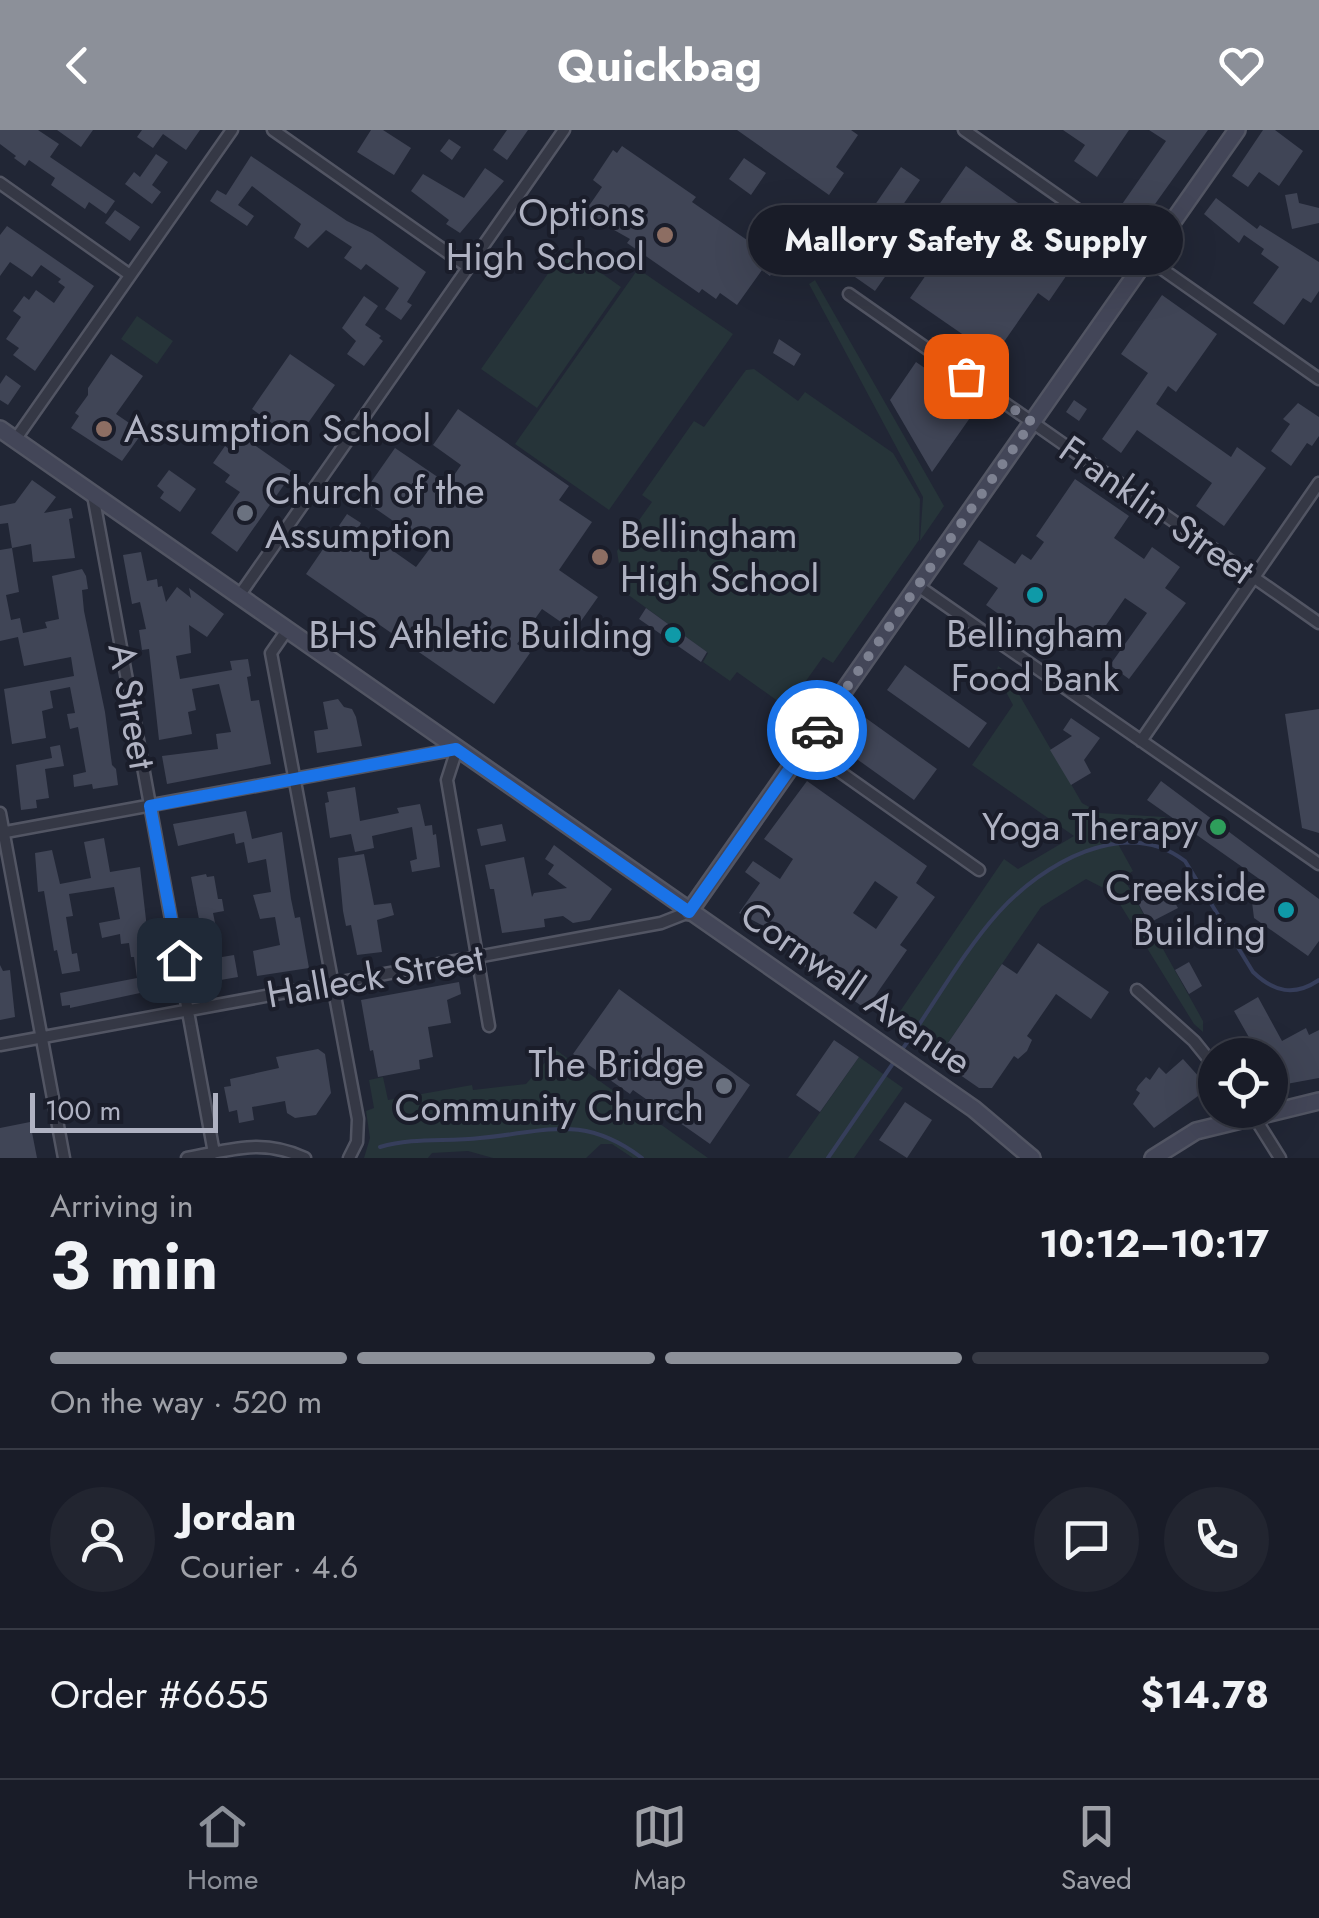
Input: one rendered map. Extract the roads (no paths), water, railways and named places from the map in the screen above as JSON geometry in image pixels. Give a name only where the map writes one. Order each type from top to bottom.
[{"type":"street","points":[[15,440],[232,130]]},
{"type":"street","points":[[272,130],[468,267]]},
{"type":"street","points":[[238,596],[564,130]]},
{"type":"street","points":[[964,130],[1319,379]]},
{"type":"street","points":[[689,912],[1237,130]]},
{"type":"street","points":[[0,184],[130,274]]},
{"type":"street","name":"Franklin Street","points":[[848,294],[1319,623]]},
{"type":"street","name":"Cornwall Avenue","points":[[0,429],[974,1109],[1032,1158]]},
{"type":"street","points":[[1141,741],[1319,483]]},
{"type":"street","name":"A Street","points":[[93,494],[214,1153]]},
{"type":"street","points":[[918,586],[1319,864]]},
{"type":"street","points":[[287,630],[272,653],[358,1119],[357,1142],[350,1158]]},
{"type":"street","points":[[805,747],[980,870]]},
{"type":"street","points":[[2,833],[456,749],[447,780],[488,1026]]},
{"type":"street","points":[[0,813],[64,1158]]},
{"type":"street","name":"Halleck Street","points":[[0,1044],[667,922],[689,912]]},
{"type":"street","points":[[1137,990],[1198,1046]]},
{"type":"street","points":[[1288,1107],[1319,1101]]},
{"type":"street","points":[[1154,1158],[1208,1128]]},
{"type":"street","points":[[1261,1128],[1280,1158]]},
{"type":"street","points":[[187,1158],[270,1146],[305,1158]]},
{"type":"waterway","points":[[901,1051],[972,945],[1016,895],[1061,863],[1111,844],[1137,843],[1162,848],[1185,861],[1253,972],[1269,984],[1293,990],[1319,980]]},
{"type":"waterway","points":[[828,1158],[896,1059]]},
{"type":"waterway","points":[[380,1147],[563,1129],[601,1135],[642,1158]]},
{"type":"place","name":"Options High School","points":[[665,235]]},
{"type":"place","name":"Mallory Safety & Supply","points":[[966,376]]},
{"type":"place","name":"Assumption School","points":[[104,429]]},
{"type":"place","name":"Church of the Assumption","points":[[245,513]]},
{"type":"place","name":"Bellingham High School","points":[[600,557]]},
{"type":"place","name":"Bellingham Food Bank","points":[[1035,595]]},
{"type":"place","name":"BHS Athletic Building","points":[[673,635]]},
{"type":"place","name":"Yoga Therapy","points":[[1218,827]]},
{"type":"place","name":"Creekside Building","points":[[1286,910]]},
{"type":"place","name":"The Bridge Community Church","points":[[724,1086]]}]
